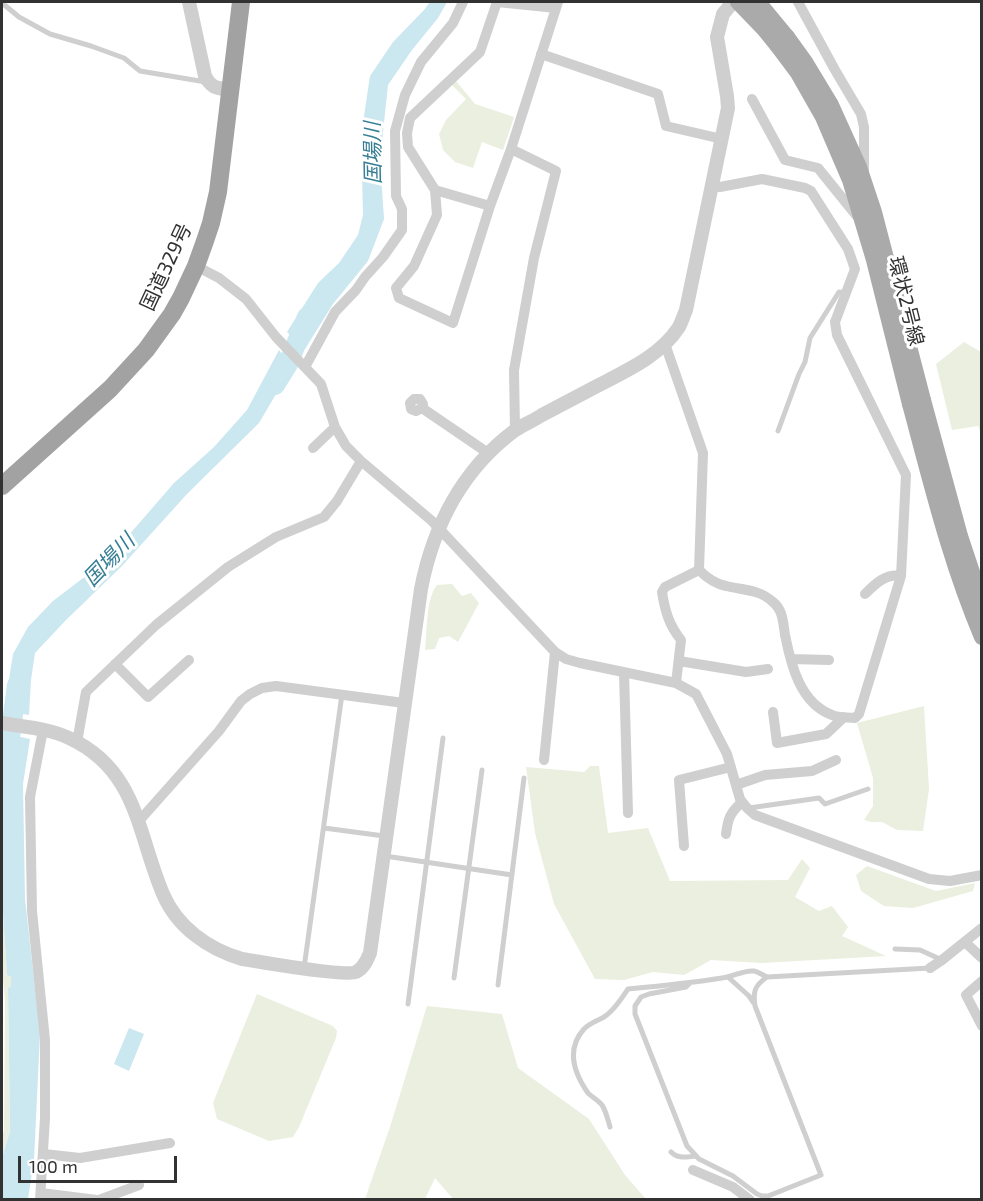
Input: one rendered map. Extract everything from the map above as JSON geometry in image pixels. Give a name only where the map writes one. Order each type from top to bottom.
[{"type":"highway","name":"国道329号","points":[[2,486],[110,389],[147,350],[172,314],[196,266],[211,223],[218,192],[241,2]]},
{"type":"main road","name":"環状2号線","points":[[738,2],[764,29],[782,41]]},
{"type":"main road","name":"環状2号線","points":[[758,2],[823,117],[850,180],[917,402],[981,602]]},
{"type":"main road","name":"環状2号線","points":[[917,402],[955,568],[981,637]]},
{"type":"street","points":[[189,2],[205,76],[214,88],[231,90]]},
{"type":"street","points":[[305,367],[335,312],[383,257],[402,230],[402,209],[396,196],[395,131],[405,95],[421,62],[453,23],[463,2]]},
{"type":"street","points":[[497,2],[557,4],[541,54],[453,322],[399,298],[396,288],[414,266],[437,215],[435,190],[408,147],[407,134],[410,118],[480,52],[497,2]]},
{"type":"street","points":[[2,723],[59,734],[77,742],[93,752],[115,774],[128,794],[139,821],[163,895],[178,918],[205,943],[248,960],[349,974],[363,966],[370,953],[421,589],[426,562],[439,528],[450,504],[469,476],[488,453],[515,430],[648,357],[665,344],[679,326],[686,310],[728,108],[717,37],[723,14],[733,2]]},
{"type":"street","points":[[752,99],[785,160],[818,168],[856,215],[866,210],[865,135],[861,114],[798,2]]},
{"type":"street","points":[[541,54],[658,94],[666,126],[722,139]]},
{"type":"street","points":[[511,149],[556,171],[534,258],[514,370],[515,430]]},
{"type":"street","points":[[665,344],[703,453],[699,570],[707,578],[723,586],[753,590],[772,600],[781,611],[794,673],[806,694],[817,706],[832,716],[855,718],[860,714],[901,576],[906,475],[837,335],[835,322],[855,268],[848,249],[811,191],[801,186],[762,179],[712,187]]},
{"type":"street","points":[[435,190],[490,206]]},
{"type":"street","points":[[196,266],[219,278],[246,299],[276,337],[321,384],[335,427],[346,446],[439,528],[555,652],[566,659],[676,683],[696,694],[727,754],[744,805],[756,815],[929,879],[950,881],[981,876]]},
{"type":"street","points":[[422,408],[488,453]]},
{"type":"street","points":[[313,448],[335,427]]},
{"type":"street","points":[[77,742],[86,692],[156,624],[228,567],[276,537],[324,517],[337,501],[361,461]]},
{"type":"street","points":[[676,683],[681,640],[672,628],[664,606],[662,592],[665,587],[699,570]]},
{"type":"street","points":[[865,594],[877,582],[894,575],[901,576]]},
{"type":"street","points":[[544,760],[555,652]]},
{"type":"street","points":[[791,659],[829,660]]},
{"type":"street","points":[[115,664],[148,697],[189,660]]},
{"type":"street","points":[[679,661],[746,672],[768,669]]},
{"type":"street","points":[[624,673],[628,813]]},
{"type":"street","points":[[139,821],[250,693],[276,686],[404,703]]},
{"type":"street","points":[[773,712],[777,743],[826,734],[844,717]]},
{"type":"street","points":[[38,729],[30,797],[32,910],[45,1040],[45,1118],[41,1196],[98,1200],[139,1185]]},
{"type":"street","points":[[736,785],[765,775],[812,771],[836,760]]},
{"type":"street","points":[[684,846],[679,780],[731,767]]},
{"type":"street","points":[[726,834],[728,820],[733,810],[744,805]]},
{"type":"street","points":[[930,968],[981,928]]},
{"type":"street","points":[[965,942],[981,958]]},
{"type":"street","points":[[981,981],[966,995],[981,1026]]},
{"type":"street","points":[[44,1154],[80,1158],[170,1143]]},
{"type":"street","points":[[693,1170],[732,1187],[750,1200]]},
{"type":"lane","points":[[2,3],[19,17],[50,34],[124,58],[140,71],[209,83]]},
{"type":"lane","points":[[778,431],[805,362],[810,338],[839,292],[846,293]]},
{"type":"lane","points":[[304,968],[342,694]]},
{"type":"lane","points":[[408,1004],[443,738]]},
{"type":"lane","points":[[454,978],[482,770]]},
{"type":"lane","points":[[498,985],[524,778]]},
{"type":"lane","points":[[744,805],[772,806],[819,798],[825,804],[868,789]]},
{"type":"lane","points":[[324,828],[386,836]]},
{"type":"lane","points":[[383,856],[512,874]]},
{"type":"lane","points":[[895,949],[920,950],[942,960]]},
{"type":"lane","points":[[610,1127],[602,1105],[589,1094],[579,1076],[573,1057],[573,1048],[584,1030],[591,1023],[609,1013],[628,989],[690,983],[753,971],[766,977],[930,968]]},
{"type":"lane","points":[[728,977],[749,996],[756,1006]]},
{"type":"lane","points":[[690,983],[686,987],[641,997],[635,1006],[635,1014],[687,1146],[695,1156],[733,1176],[757,1194],[768,1196],[820,1175],[756,1006],[755,990],[766,977]]},
{"type":"lane","points":[[671,1152],[681,1157],[695,1156]]},
{"type":"green space","points":[[456,81],[475,104],[514,117],[503,150],[482,142],[473,168],[455,162],[443,150],[439,134],[446,120],[466,99],[452,85]]},
{"type":"green space","points":[[964,342],[981,352],[981,434],[978,426],[952,430],[936,364]]},
{"type":"green space","points":[[452,584],[462,596],[471,593],[479,603],[458,642],[449,636],[439,638],[435,649],[425,650],[429,607],[433,591],[437,585]]},
{"type":"green space","points":[[924,706],[929,789],[923,831],[897,830],[882,822],[864,820],[873,806],[873,778],[857,723]]},
{"type":"green space","points":[[590,766],[599,766],[608,833],[648,828],[670,881],[788,880],[802,859],[810,868],[795,897],[819,911],[832,906],[848,927],[842,936],[886,956],[762,963],[711,960],[684,975],[653,972],[624,980],[595,979],[554,904],[535,833],[526,767],[584,772]]},
{"type":"green space","points":[[867,866],[936,891],[975,883],[973,891],[913,908],[884,906],[861,891],[856,875]]},
{"type":"green space","points":[[2,897],[7,975],[11,977],[11,986],[8,988],[10,1131],[2,1158],[5,1000],[2,967]]},
{"type":"green space","points":[[257,994],[333,1026],[337,1031],[293,1137],[269,1141],[217,1119],[213,1103]]},
{"type":"green space","points":[[427,1006],[502,1014],[518,1068],[589,1119],[625,1175],[646,1199],[453,1199],[435,1178],[425,1199],[365,1199]]},
{"type":"water","points":[[430,2],[447,2],[438,18],[388,85],[380,160],[384,219],[368,261],[333,304],[305,349],[287,332],[318,283],[339,263],[358,235],[363,215],[361,136],[370,76],[393,42]]},
{"type":"water","points":[[279,350],[292,367],[259,423],[187,494],[121,567],[35,653],[29,715],[4,711],[13,654],[28,627],[53,601],[108,559],[174,483],[214,447],[247,410]]},
{"type":"water","points":[[2,733],[30,739],[23,784],[25,899],[40,1034],[34,1160],[28,1199],[2,1199],[2,1158],[10,1131],[8,988],[11,986],[11,977],[7,975],[2,897]]},
{"type":"water","points":[[129,1028],[144,1034],[129,1071],[114,1064]]},
{"type":"waterway","name":"国場川","points":[[275,385],[288,364],[307,317]]},
{"type":"waterway","name":"国場川","points":[[7,760],[17,685]]}]
